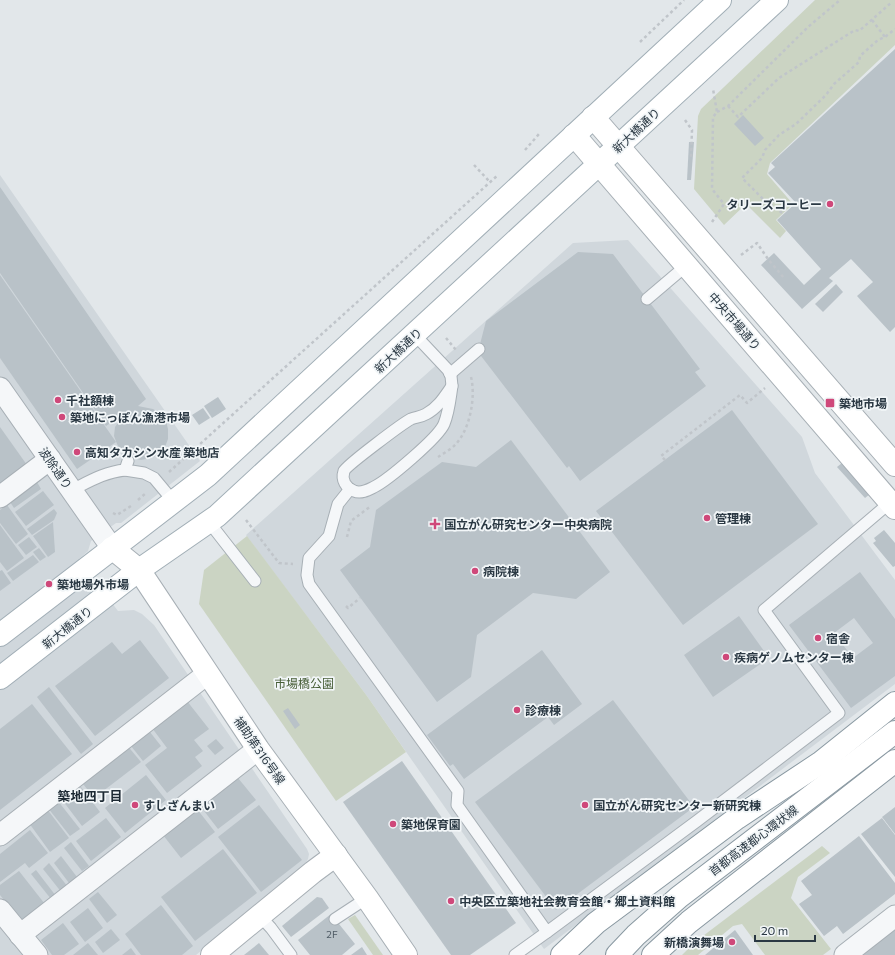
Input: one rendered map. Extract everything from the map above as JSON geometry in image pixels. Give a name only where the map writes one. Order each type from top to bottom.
[{"type":"main road","points":[[0,636],[208,475],[720,0]]},
{"type":"main road","name":"新大橋通り","points":[[0,678],[139,570],[217,516],[777,0]]},
{"type":"main road","points":[[593,117],[895,465]]},
{"type":"main road","name":"中央市場通り","points":[[574,135],[894,503]]},
{"type":"main road","name":"補助第316号線","points":[[112,548],[139,570],[258,749],[367,898],[406,955]]},
{"type":"main road","points":[[562,955],[596,923],[737,818],[820,762],[895,703]]},
{"type":"main road","name":"首都高速都心環状線","points":[[617,955],[679,897],[895,732]]},
{"type":"main road","name":"首都高速都心環状線","points":[[653,955],[689,922],[895,761]]},
{"type":"main road","points":[[212,955],[313,872],[336,855]]},
{"type":"street","name":"波除通り","points":[[0,388],[112,548]]},
{"type":"street","points":[[0,497],[50,458]]},
{"type":"street","points":[[0,835],[207,674]]},
{"type":"street","points":[[20,935],[258,749]]},
{"type":"street","points":[[0,910],[36,955]]},
{"type":"street","points":[[845,955],[895,916]]},
{"type":"lane","points":[[647,299],[687,266]]},
{"type":"lane","points":[[415,335],[450,374],[452,386],[449,405],[443,426],[418,453],[375,486],[361,492],[350,489],[345,484],[345,470],[361,456],[411,419],[426,414],[439,404],[452,386]]},
{"type":"lane","points":[[450,374],[479,349]]},
{"type":"lane","points":[[72,490],[95,478],[127,466],[154,478],[174,502]]},
{"type":"lane","points":[[350,489],[338,504],[329,536],[311,554],[309,558],[307,575],[309,584],[458,791],[457,804],[547,932]]},
{"type":"lane","points":[[515,955],[697,821],[839,713],[764,610],[894,503]]},
{"type":"lane","points":[[209,522],[255,581]]},
{"type":"lane","points":[[335,919],[367,898]]},
{"type":"lane","points":[[260,916],[291,955]]},
{"type":"path","points":[[640,42],[684,0]]},
{"type":"path","points":[[712,222],[724,204],[712,189],[713,117],[717,112],[728,106],[808,27],[840,0]]},
{"type":"path","points":[[728,106],[738,117],[779,78],[855,30],[859,31],[892,2]]},
{"type":"path","points":[[872,20],[885,38]]},
{"type":"path","points":[[782,213],[766,202],[742,178],[762,158],[765,150],[779,135],[796,124],[826,95],[834,84],[859,62],[860,56],[878,40],[885,38],[895,29]]},
{"type":"path","points":[[713,88],[717,112]]},
{"type":"path","points":[[685,120],[692,130],[691,158]]},
{"type":"path","points":[[522,154],[539,134]]},
{"type":"path","points":[[474,165],[490,182]]},
{"type":"path","points":[[110,512],[117,515],[136,502],[500,173]]},
{"type":"path","points":[[741,256],[757,243],[784,278]]},
{"type":"path","points":[[665,460],[661,456],[740,395],[747,403],[761,391]]},
{"type":"path","points":[[246,520],[279,563],[308,565]]},
{"type":"shaded area","name":"築地場外市場","points":[[0,175],[200,461],[121,523],[116,523],[91,541],[88,551],[79,559],[118,611],[134,610],[142,614],[154,625],[309,854],[308,859],[302,868],[196,955],[0,955]]},
{"type":"shaded area","points":[[628,240],[802,437],[815,473],[895,580],[895,684],[544,949],[367,696],[246,535],[573,243]]},
{"type":"green space","points":[[815,0],[895,0],[895,45],[770,163],[767,174],[793,204],[776,220],[786,231],[780,238],[746,204],[724,225],[694,189],[698,116],[701,109]]},
{"type":"green space","name":"市場橋公園","points":[[247,536],[367,696],[406,752],[336,801],[199,604],[204,570]]},
{"type":"green space","points":[[822,846],[830,853],[798,877],[791,898],[831,949],[823,955],[765,955],[742,924],[733,926],[698,955],[682,955],[695,942]]},
{"type":"green space","points":[[355,915],[383,955],[373,955],[348,919]]},
{"type":"building","points":[[895,49],[895,327],[890,332],[857,296],[873,282],[851,259],[829,278],[833,281],[802,309],[761,265],[774,253],[804,285],[821,269],[777,220],[796,203],[768,173],[775,167],[771,163]]},
{"type":"building","points":[[743,115],[764,138],[755,146],[734,124]]},
{"type":"building","points":[[689,142],[694,142],[691,180],[687,180]]},
{"type":"building","points":[[0,187],[146,399],[138,406],[153,409],[161,414],[166,421],[168,439],[165,447],[158,455],[141,460],[127,456],[121,451],[114,436],[115,427],[122,417],[121,416],[106,426],[0,273]]},
{"type":"building","points":[[578,252],[613,254],[700,369],[695,372],[706,386],[580,481],[569,466],[567,468],[478,352],[486,321]]},
{"type":"building","name":"千社額棟","points":[[0,275],[116,442],[77,469],[0,358]]},
{"type":"building","points":[[836,284],[843,292],[823,312],[815,304]]},
{"type":"building","points":[[218,397],[226,409],[212,418],[204,406]]},
{"type":"building","points":[[203,408],[210,418],[199,425],[192,415]]},
{"type":"building","name":"管理棟","points":[[732,410],[818,524],[683,625],[596,511]]},
{"type":"building","points":[[0,427],[27,465],[0,486]]},
{"type":"building","name":"病院棟","points":[[511,440],[610,572],[576,599],[533,593],[477,635],[471,677],[437,702],[340,570],[370,547],[376,510],[442,462],[476,467]]},
{"type":"building","points":[[842,463],[870,494],[865,498],[837,467]]},
{"type":"building","points":[[37,482],[41,489],[14,508],[10,502]]},
{"type":"building","points":[[43,491],[54,505],[26,526],[15,512]]},
{"type":"building","points":[[7,505],[28,534],[16,544],[0,523],[0,510]]},
{"type":"building","points":[[54,509],[57,513],[54,520],[32,535],[27,529]]},
{"type":"building","points":[[53,522],[55,552],[48,557],[33,536]]},
{"type":"building","points":[[0,525],[24,558],[7,571],[0,562]]},
{"type":"building","points":[[884,530],[895,543],[895,566],[893,567],[873,543],[876,541],[874,538]]},
{"type":"building","points":[[29,537],[37,547],[26,555],[18,545]]},
{"type":"building","points":[[39,548],[46,557],[40,561],[33,552]]},
{"type":"building","points":[[33,555],[39,562],[13,581],[7,573]]},
{"type":"building","points":[[2,570],[11,583],[0,591],[0,571]]},
{"type":"building","name":"宿舎","points":[[860,572],[895,619],[895,676],[851,708],[789,625]],"holes":[[[854,618],[873,643],[853,658],[834,633]]]},
{"type":"building","name":"疾病ゲノムセンター棟","points":[[739,616],[769,658],[713,697],[684,655]]},
{"type":"building","points":[[140,640],[169,678],[95,736],[55,686],[112,642],[122,654]]},
{"type":"building","name":"診療棟","points":[[542,650],[582,704],[554,725],[548,717],[464,779],[453,764],[450,766],[427,735]]},
{"type":"building","points":[[49,687],[93,744],[81,754],[37,697]]},
{"type":"building","name":"国立がん研究センター新研究棟","points":[[613,700],[694,807],[556,910],[475,802]]},
{"type":"building","points":[[187,701],[209,729],[194,740],[203,751],[195,757],[202,766],[167,793],[145,765],[167,748],[152,728]]},
{"type":"building","points":[[32,704],[72,754],[0,810],[0,729]]},
{"type":"building","points":[[288,708],[300,725],[295,729],[283,711]]},
{"type":"building","points":[[146,727],[161,746],[143,761],[127,741]]},
{"type":"building","points":[[216,739],[224,748],[215,755],[207,746]]},
{"type":"building","points":[[126,744],[141,762],[94,798],[80,780]]},
{"type":"building","points":[[402,761],[516,923],[470,955],[451,955],[343,802]]},
{"type":"building","points":[[146,775],[166,800],[125,833],[105,808]]},
{"type":"building","points":[[238,778],[256,800],[218,829],[201,807]]},
{"type":"building","points":[[81,787],[100,812],[82,826],[63,801]]},
{"type":"building","points":[[58,801],[80,829],[70,836],[48,808]]},
{"type":"building","points":[[259,805],[302,860],[261,892],[218,837]]},
{"type":"building","points":[[895,807],[895,834],[882,817]]},
{"type":"building","points":[[47,809],[69,838],[50,852],[29,823]]},
{"type":"building","points":[[197,809],[215,832],[181,858],[163,835]]},
{"type":"building","points":[[106,818],[121,837],[91,861],[76,841]]},
{"type":"building","points":[[882,818],[895,835],[895,877],[861,834]]},
{"type":"building","points":[[30,830],[48,853],[29,868],[25,863],[0,882],[0,854]]},
{"type":"building","points":[[859,836],[895,883],[895,894],[843,934],[837,926],[824,936],[799,904],[812,895],[801,881]]},
{"type":"building","points":[[71,842],[89,866],[82,871],[64,848]]},
{"type":"building","points":[[223,849],[257,893],[195,941],[161,897]]},
{"type":"building","points":[[61,856],[77,877],[69,883],[54,863]]},
{"type":"building","points":[[49,863],[68,887],[62,893],[43,869]]},
{"type":"building","points":[[36,870],[56,896],[51,899],[31,874]]},
{"type":"building","points":[[19,871],[48,908],[25,926],[0,895],[0,885]]},
{"type":"building","points":[[98,892],[117,915],[107,923],[89,899]]},
{"type":"building","points":[[317,897],[322,898],[329,908],[291,937],[282,926]]},
{"type":"building","points":[[161,905],[193,946],[182,955],[141,955],[125,934]]},
{"type":"building","points":[[88,908],[103,928],[85,942],[70,922]]},
{"type":"building","points":[[331,914],[355,944],[342,955],[310,955],[298,940]]},
{"type":"building","points":[[63,923],[79,944],[64,955],[52,955],[41,940]]},
{"type":"building","points":[[895,927],[895,955],[859,955]]},
{"type":"building","points":[[111,929],[120,940],[103,953],[95,942]]},
{"type":"building","name":"新橋演舞場","points":[[735,930],[753,955],[705,955]]},
{"type":"building","points":[[88,943],[98,955],[73,955]]},
{"type":"building","points":[[259,943],[269,955],[244,955]]},
{"type":"building","points":[[362,947],[367,955],[351,955]]},
{"type":"building","points":[[131,948],[136,955],[122,955]]},
{"type":"place","name":"タリーズコーヒー","points":[[830,204]]},
{"type":"place","name":"千社額棟","points":[[58,400]]},
{"type":"place","name":"築地市場","points":[[830,403]]},
{"type":"place","name":"築地にっぽん漁港市場","points":[[62,417]]},
{"type":"place","name":"高知タカシン水産 築地店","points":[[77,452]]},
{"type":"place","name":"管理棟","points":[[707,518]]},
{"type":"place","name":"国立がん研究センター中央病院","points":[[435,524]]},
{"type":"place","name":"病院棟","points":[[475,571]]},
{"type":"place","name":"築地場外市場","points":[[49,584]]},
{"type":"place","name":"宿舎","points":[[818,638]]},
{"type":"place","name":"疾病ゲノムセンター棟","points":[[726,657]]},
{"type":"place","name":"診療棟","points":[[517,710]]},
{"type":"place","name":"すしざんまい","points":[[135,805]]},
{"type":"place","name":"国立がん研究センター新研究棟","points":[[585,805]]},
{"type":"place","name":"築地保育園","points":[[393,824]]},
{"type":"place","name":"中央区立築地社会教育会館・郷土資料館","points":[[451,901]]},
{"type":"place","name":"新橋演舞場","points":[[732,942]]},
{"type":"district","name":"築地四丁目","points":[[90,796]]}]
